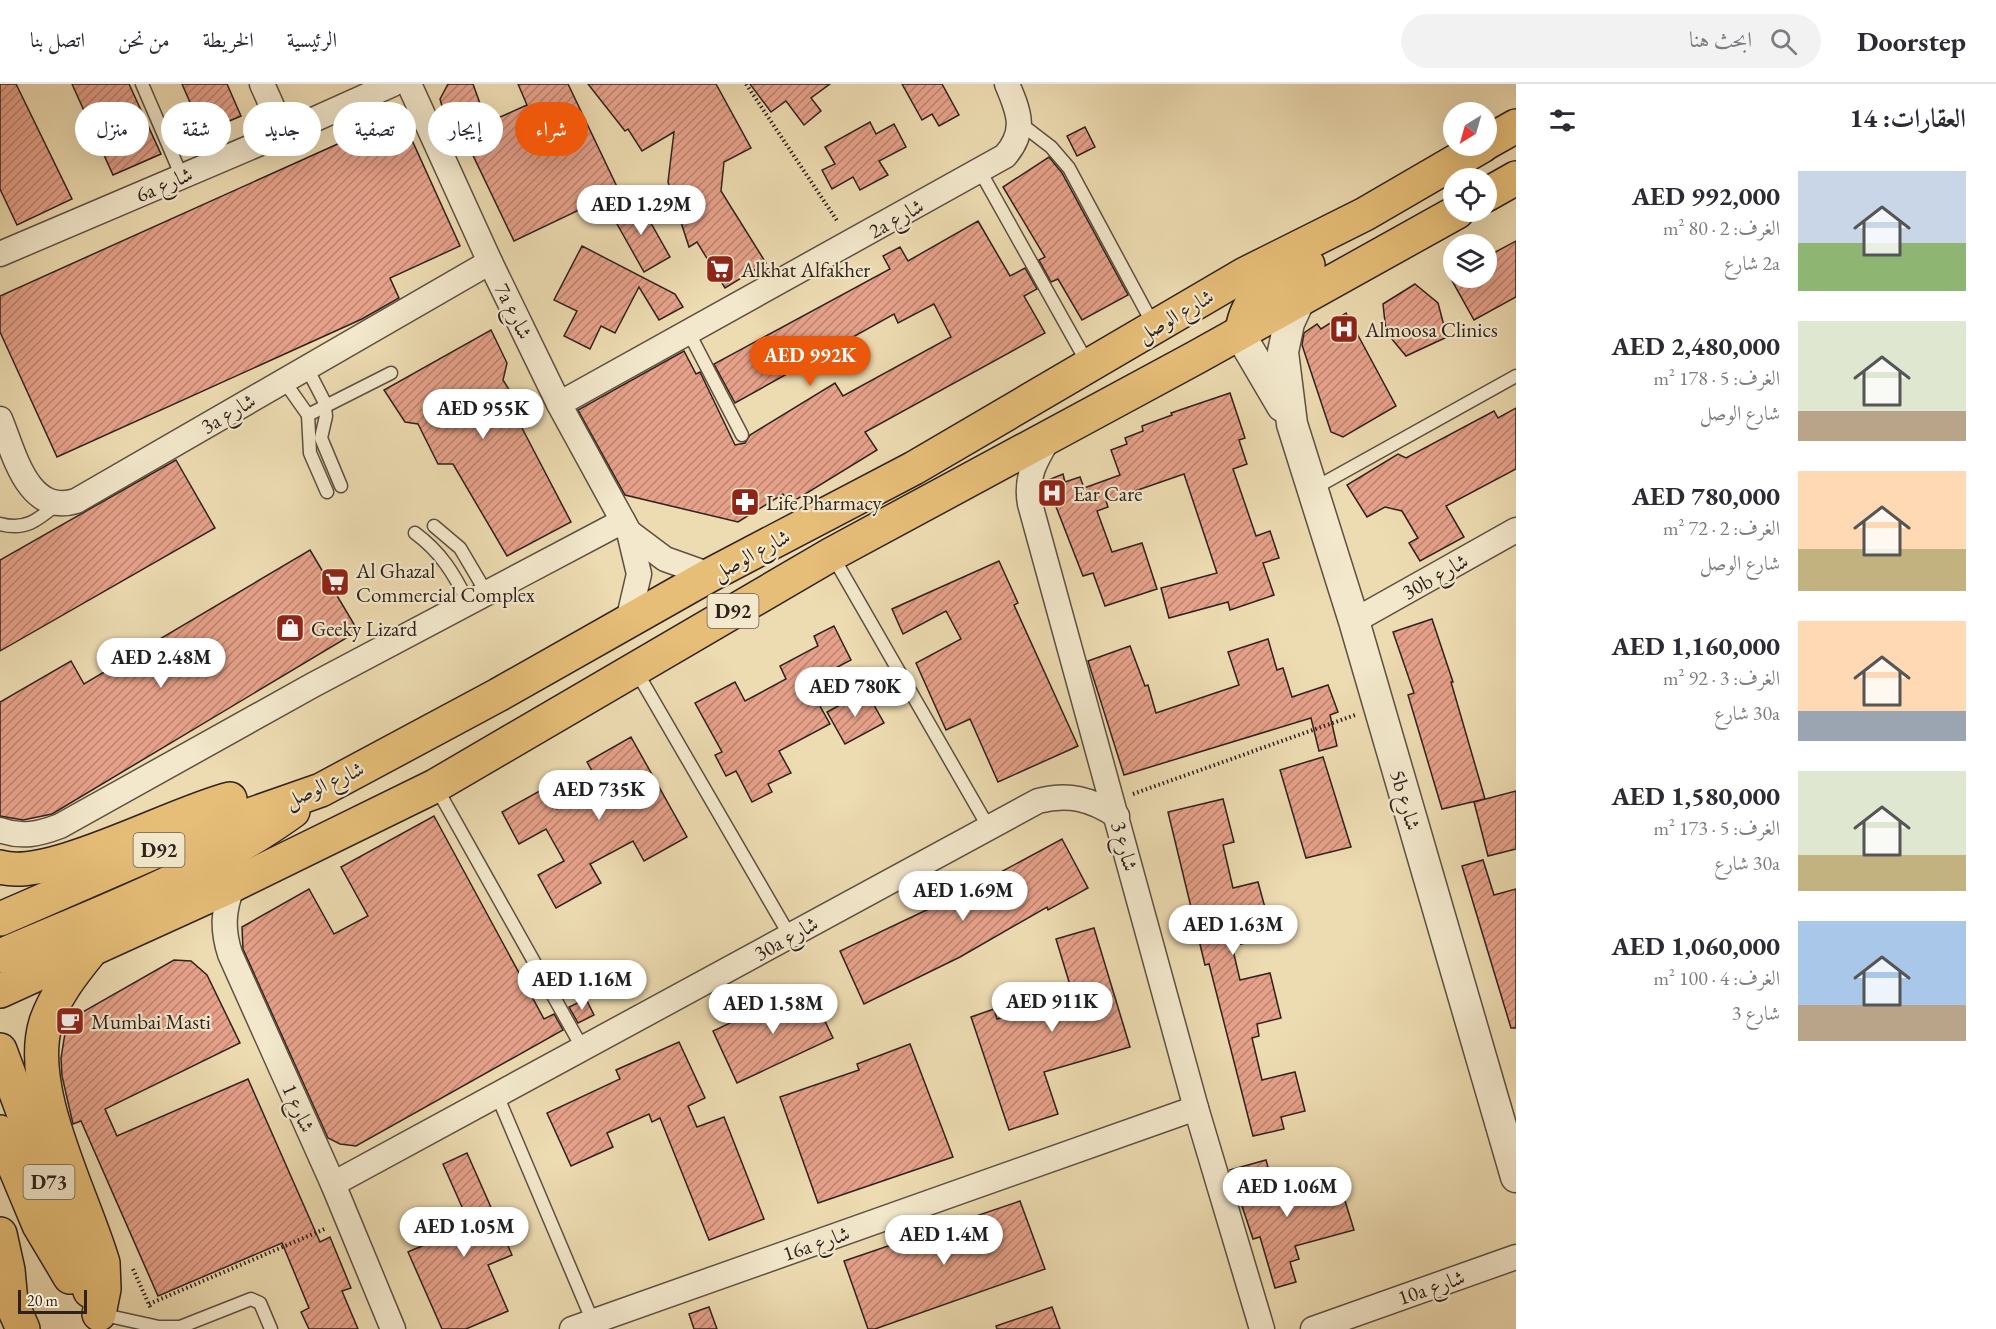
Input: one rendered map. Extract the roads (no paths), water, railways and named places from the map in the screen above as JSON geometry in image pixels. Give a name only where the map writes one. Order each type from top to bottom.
[{"type":"main road","points":[[1497,137],[1516,126]]},
{"type":"main road","name":"شارع الوصل","points":[[0,919],[198,832],[321,790],[498,695],[710,575],[914,468],[1245,274],[1365,214],[1465,156]]},
{"type":"main road","points":[[1497,189],[1516,178]]},
{"type":"main road","points":[[1242,331],[1246,312],[1255,297],[1311,264],[1365,214]]},
{"type":"main road","name":"شارع الوصل","points":[[4,988],[233,885],[435,786],[832,554],[1443,220]]},
{"type":"main road","points":[[0,867],[32,870],[60,863],[174,817],[227,800],[282,790],[321,790]]},
{"type":"main road","points":[[0,956],[200,869],[257,837],[321,790]]},
{"type":"main road","points":[[93,949],[71,976],[53,1006],[41,1044],[40,1066],[49,1109],[103,1263],[107,1320]]},
{"type":"main road","name":"D73","points":[[0,1050],[107,1320]]},
{"type":"main road","points":[[0,1132],[50,1247],[78,1288],[107,1320]]},
{"type":"main road","points":[[0,1234],[8,1270],[11,1306]]},
{"type":"street","points":[[262,84],[270,102]]},
{"type":"street","name":"6a شارع","points":[[321,116],[393,84]]},
{"type":"street","name":"7a شارع","points":[[409,84],[490,262],[559,404],[626,527],[639,574],[628,621]]},
{"type":"street","points":[[1007,84],[1019,112],[1021,124]]},
{"type":"street","name":"2a شارع","points":[[559,404],[1005,156],[1013,147],[1021,124]]},
{"type":"street","name":"6a شارع","points":[[0,254],[243,151]]},
{"type":"street","name":"3a شارع","points":[[57,504],[75,501],[490,262]]},
{"type":"street","name":"5b شارع","points":[[1300,300],[1289,323],[1283,352],[1292,424],[1509,1124],[1516,1178]]},
{"type":"street","name":"5b شارع","points":[[1242,331],[1252,356],[1292,424]]},
{"type":"street","points":[[0,419],[7,458],[32,491],[44,500],[57,504]]},
{"type":"street","name":"شارع 3","points":[[1051,434],[1031,470],[1028,493],[1196,1108],[1262,1329]]},
{"type":"street","points":[[0,830],[13,835],[37,835],[60,826],[477,597],[546,562],[626,527]]},
{"type":"street","name":"7a شارع","points":[[626,527],[665,559],[710,575]]},
{"type":"street","name":"30b شارع","points":[[1354,621],[1516,530]]},
{"type":"street","name":"30a شارع","points":[[333,1184],[1038,801],[1052,798],[1083,798],[1115,809]]},
{"type":"street","name":"شارع 1","points":[[233,885],[226,902],[223,919],[224,937],[230,954],[333,1184],[393,1329]]},
{"type":"street","name":"16a شارع","points":[[583,1325],[1196,1108]]},
{"type":"street","name":"10a شارع","points":[[1313,1329],[1516,1257]]},
{"type":"lane","points":[[142,84],[182,177]]},
{"type":"lane","points":[[1021,124],[1051,147],[1069,168],[1155,326]]},
{"type":"lane","points":[[980,171],[1089,365]]},
{"type":"lane","points":[[689,333],[742,435]]},
{"type":"lane","points":[[307,368],[325,407],[321,438],[341,486]]},
{"type":"lane","points":[[308,415],[391,373]]},
{"type":"lane","points":[[1312,490],[1516,376]]},
{"type":"lane","points":[[284,381],[308,415],[310,453],[327,492]]},
{"type":"lane","points":[[0,524],[13,527],[27,526],[39,520],[57,504]]},
{"type":"lane","points":[[434,526],[460,548],[477,597]]},
{"type":"lane","points":[[415,533],[429,543],[477,597]]},
{"type":"lane","points":[[832,554],[989,828]]},
{"type":"lane","points":[[634,668],[790,936]]},
{"type":"lane","points":[[435,786],[583,1049]]},
{"type":"lane","points":[[497,1095],[583,1325]]},
{"type":"lane","points":[[107,1320],[159,1327],[192,1327],[251,1299],[260,1303],[271,1329]]},
{"type":"place","name":"Alkhat Alfakher","points":[[720,269]]},
{"type":"place","name":"Almoosa Clinics","points":[[1344,329]]},
{"type":"place","name":"Ear Care","points":[[1052,493]]},
{"type":"place","name":"Life Pharmacy","points":[[745,502]]},
{"type":"place","name":"Al Ghazal Commercial Complex","points":[[335,582]]},
{"type":"place","name":"Geeky Lizard","points":[[290,628]]},
{"type":"place","name":"Mumbai Masti","points":[[70,1021]]}]
